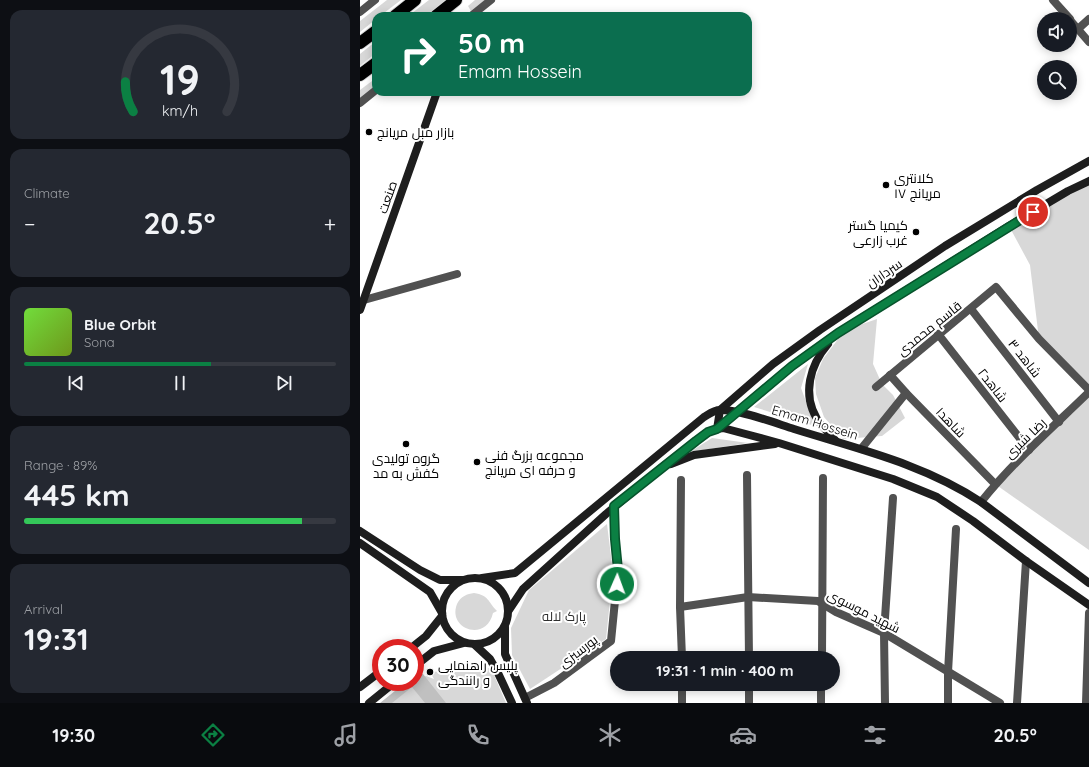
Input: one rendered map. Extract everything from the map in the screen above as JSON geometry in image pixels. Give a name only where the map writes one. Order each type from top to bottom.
[{"type":"highway","points":[[400,12],[415,0]]},
{"type":"highway","points":[[444,12],[453,7]]},
{"type":"highway","points":[[360,43],[372,34]]},
{"type":"highway","points":[[360,76],[372,66]]},
{"type":"main road","name":"صنعت","points":[[360,310],[436,96]]},
{"type":"main road","name":"سرداران","points":[[720,410],[773,364],[820,330],[945,246],[1037,190],[1089,161]]},
{"type":"main road","points":[[717,429],[792,366],[838,333],[1009,226],[1068,191],[1089,181]]},
{"type":"main road","points":[[836,441],[812,411],[809,397],[809,383],[812,369],[819,355],[838,333]]},
{"type":"main road","name":"Emam Hossein","points":[[720,410],[737,412],[836,441],[919,469],[964,491],[1089,582]]},
{"type":"main road","points":[[422,639],[442,614],[445,596],[451,587],[460,581],[471,578],[482,578],[515,573],[704,417],[714,411],[720,410],[717,429]]},
{"type":"main road","points":[[509,610],[523,589],[614,506],[708,432],[717,429],[730,429],[779,443],[893,479],[937,498],[967,516],[1026,561],[1089,605]]},
{"type":"main road","points":[[661,468],[694,455],[779,443]]},
{"type":"main road","points":[[360,531],[420,570],[440,580],[465,580]]},
{"type":"main road","points":[[360,543],[430,592],[442,614],[446,629],[455,638],[464,643],[475,645],[486,644],[495,638],[505,627],[508,621],[509,610],[501,589],[492,582],[482,578]]},
{"type":"main road","points":[[505,627],[505,654],[526,701]]},
{"type":"main road","points":[[424,659],[434,651],[464,643]]},
{"type":"main road","points":[[475,645],[490,659],[512,703]]},
{"type":"main road","points":[[360,687],[372,678]]},
{"type":"main road","points":[[369,703],[384,691]]},
{"type":"street","points":[[360,12],[376,0]]},
{"type":"street","points":[[475,12],[491,0]]},
{"type":"street","points":[[1053,0],[1064,12]]},
{"type":"street","points":[[1089,19],[1078,29],[1089,42]]},
{"type":"street","points":[[360,103],[372,93]]},
{"type":"street","points":[[364,300],[457,274]]},
{"type":"street","name":"قاسم محمدی","points":[[876,387],[996,287],[1039,338],[1089,391]]},
{"type":"street","name":"شاهد ۳","points":[[971,309],[1059,422]]},
{"type":"street","name":"شاهد۲","points":[[938,334],[1029,450]]},
{"type":"street","name":"شاهد۱","points":[[890,375],[995,484]]},
{"type":"street","name":"رضا شیری","points":[[980,502],[995,484],[1089,391]]},
{"type":"street","points":[[861,449],[906,393]]},
{"type":"street","points":[[747,475],[749,651]]},
{"type":"street","points":[[822,651],[823,478]]},
{"type":"street","points":[[682,480],[680,607],[682,651]]},
{"type":"street","points":[[885,703],[884,633],[893,498]]},
{"type":"street","name":"پورسبزی","points":[[526,701],[554,683],[611,641],[618,570],[614,506]]},
{"type":"street","points":[[948,703],[948,672],[956,529]]},
{"type":"street","points":[[1017,703],[1026,561]]},
{"type":"street","name":"شهید موسوی","points":[[680,607],[748,596],[818,601],[823,605],[884,633],[1000,703]]},
{"type":"street","points":[[1086,703],[1089,613]]},
{"type":"street","points":[[682,691],[682,703]]},
{"type":"street","points":[[749,691],[749,703]]},
{"type":"street","points":[[821,691],[821,703]]},
{"type":"green space","points":[[387,0],[401,0],[385,12],[372,12],[372,22],[360,32],[360,21]]},
{"type":"green space","points":[[429,0],[446,0],[430,12],[413,12]]},
{"type":"green space","points":[[475,0],[485,0],[471,11],[468,6]]},
{"type":"green space","points":[[372,44],[372,56],[360,66],[360,54]]},
{"type":"green space","points":[[372,81],[372,90],[360,99],[360,90]]},
{"type":"green space","points":[[1089,181],[1089,390],[1039,339],[1030,265],[1009,226]]},
{"type":"green space","points":[[877,319],[873,364],[882,384],[893,395],[905,418],[882,436],[843,439],[824,417],[816,394],[815,378],[823,359],[845,330]]},
{"type":"green space","points":[[808,364],[801,388],[815,426],[754,407]]},
{"type":"green space","points":[[1089,392],[1089,550],[995,484]]},
{"type":"green space","points":[[712,438],[748,443],[690,452]]},
{"type":"green space","name":"پارک لاله","points":[[607,524],[613,572],[606,639],[530,689],[512,655],[511,628],[529,590]]},
{"type":"green space","points":[[474,593],[483,595],[497,611],[493,613],[489,622],[483,628],[476,630],[462,626],[457,620],[455,613],[460,599]]},
{"type":"green space","points":[[491,668],[506,703],[386,703],[402,691],[424,691],[424,677],[426,676],[434,679],[430,672]]},
{"type":"building","points":[[424,675],[446,703],[425,703],[415,691],[424,691]]},
{"type":"building","points":[[395,691],[407,691],[392,703],[380,703]]},
{"type":"place","name":"بازار مبل مریانج","points":[[369,132]]},
{"type":"place","name":"کلانتری ۱۷ مریانج","points":[[886,185]]},
{"type":"place","name":"کیمیا گستر غرب زارعی","points":[[916,232]]},
{"type":"place","name":"گروه تولیدی کفش به مد","points":[[406,444]]},
{"type":"place","name":"مجموعه بزرگ فنی و حرفه ای مریانج","points":[[477,462]]},
{"type":"place","name":"پلیس راهنمایی و رانندگی","points":[[430,672]]},
{"type":"route","points":[[617,584],[618,570],[614,506],[708,432],[717,429],[792,366],[838,333],[1033,212]]}]
